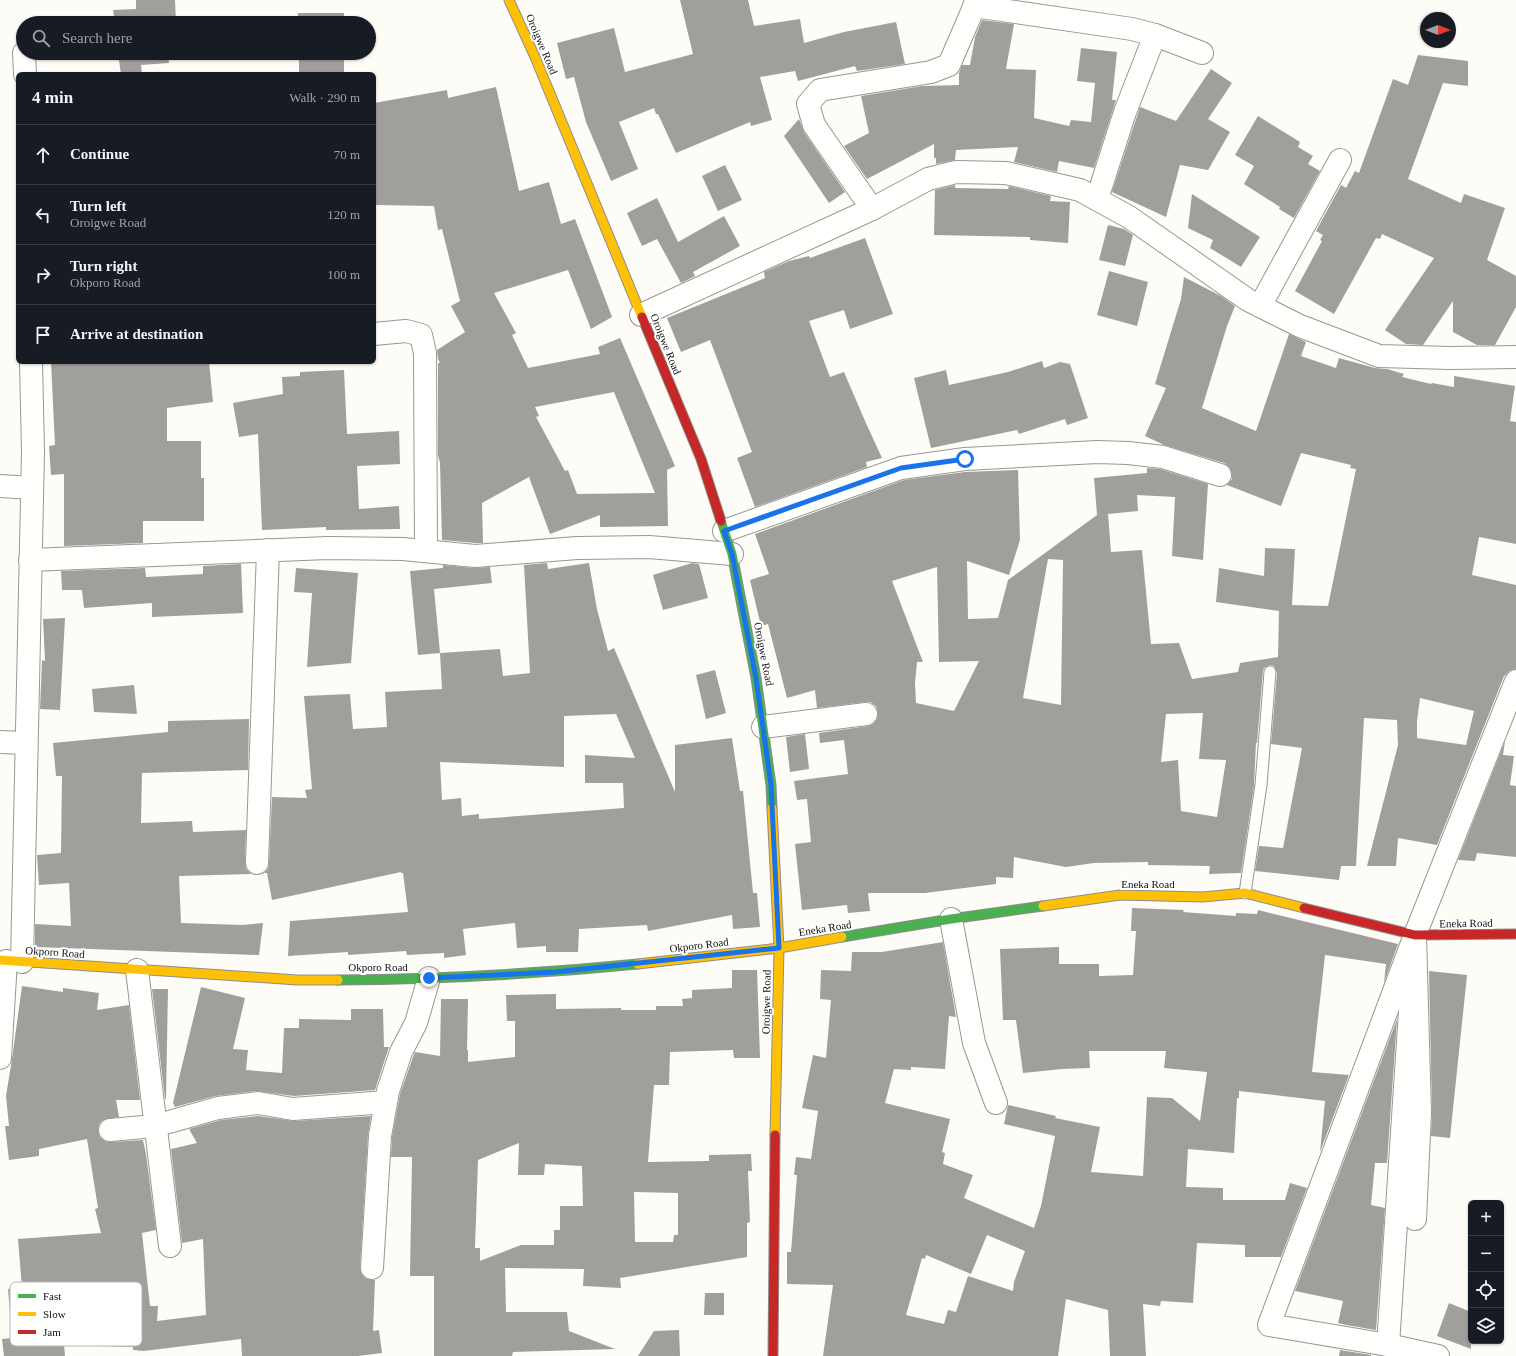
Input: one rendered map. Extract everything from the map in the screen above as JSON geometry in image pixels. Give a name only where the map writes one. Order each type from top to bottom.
[{"type":"main road","name":"Oroigwe Road","points":[[509,0],[535,57],[701,459],[732,554],[756,678],[771,785],[779,948],[773,1356]]},
{"type":"main road","name":"Eneka Road","points":[[779,948],[951,919],[1120,895],[1203,897],[1245,893],[1415,936],[1516,934]]},
{"type":"main road","name":"Okporo Road","points":[[9,961],[297,980],[429,978],[555,972],[779,948]]},
{"type":"street","points":[[872,209],[814,125],[808,104],[820,90],[931,72],[949,65],[976,3],[1036,16],[1132,29],[1155,35],[1202,53]]},
{"type":"street","points":[[1097,199],[1126,112],[1155,35]]},
{"type":"street","points":[[24,60],[25,72]]},
{"type":"street","points":[[1260,306],[1340,160]]},
{"type":"street","points":[[641,315],[872,209],[928,180],[956,172],[1006,173],[1080,190],[1129,217],[1248,300],[1300,326],[1379,356],[1450,358],[1516,357]]},
{"type":"street","points":[[376,334],[406,331],[421,335],[425,360],[426,551]]},
{"type":"street","points":[[0,1058],[26,743],[32,488],[31,364]]},
{"type":"street","points":[[724,531],[901,468],[965,459],[1097,452],[1163,456],[1220,475]]},
{"type":"street","points":[[0,486],[32,488]]},
{"type":"street","points":[[30,560],[328,548],[404,549],[474,556],[577,548],[649,547],[732,554]]},
{"type":"street","points":[[257,864],[268,550]]},
{"type":"street","points":[[1438,1356],[1388,1345],[1270,1325],[1415,936],[1516,681]]},
{"type":"street","points":[[763,727],[866,714]]},
{"type":"street","points":[[0,742],[26,743]]},
{"type":"street","points":[[951,919],[974,1043],[996,1103]]},
{"type":"street","points":[[1415,936],[1420,1112],[1415,1219],[1415,1211],[1415,936]]},
{"type":"street","points":[[1388,1345],[1415,936]]},
{"type":"street","points":[[137,970],[170,1246]]},
{"type":"street","points":[[372,1268],[380,1136],[388,1091],[401,1052],[416,1023],[429,978]]},
{"type":"street","points":[[110,1130],[155,1126],[218,1108],[258,1103],[293,1109],[386,1102]]},
{"type":"lane","points":[[1245,893],[1261,784],[1270,672]]},
{"type":"building","points":[[136,0],[175,0],[176,16],[114,16],[113,10],[136,9]]},
{"type":"building","points":[[680,0],[748,0],[754,26],[800,19],[804,43],[844,32],[896,22],[905,64],[857,71],[855,66],[798,81],[795,71],[760,77],[772,120],[751,126],[750,122],[676,153],[654,108],[619,122],[638,169],[611,181],[586,122],[574,77],[566,79],[557,43],[614,28],[625,72],[693,54]]},
{"type":"building","points":[[298,13],[344,13],[344,16],[298,16]]},
{"type":"building","points":[[982,20],[1014,24],[1006,69],[1036,70],[1034,118],[1069,126],[1071,120],[1091,122],[1095,83],[1077,81],[1081,48],[1117,52],[1112,100],[1116,100],[1094,168],[1059,161],[1057,172],[1014,162],[1018,147],[956,150],[955,160],[936,164],[936,158],[934,158],[934,144],[867,179],[844,146],[869,133],[861,96],[922,86],[959,85],[959,73],[962,65],[970,65],[975,37]]},
{"type":"building","points":[[1418,55],[1468,61],[1468,86],[1443,83],[1408,179],[1461,203],[1464,194],[1505,208],[1487,260],[1516,276],[1516,307],[1495,345],[1477,345],[1453,332],[1453,301],[1423,345],[1406,344],[1385,330],[1434,258],[1382,234],[1380,239],[1376,238],[1334,314],[1295,291],[1322,241],[1320,240],[1323,235],[1316,231],[1341,185],[1346,188],[1355,171],[1359,173],[1393,79],[1408,85]]},
{"type":"building","points":[[119,60],[169,60],[169,63],[141,65],[142,72],[121,72]]},
{"type":"building","points":[[299,60],[344,60],[344,72],[299,72]]},
{"type":"building","points":[[1211,69],[1232,83],[1208,119],[1230,132],[1208,170],[1180,165],[1166,217],[1112,192],[1140,107],[1176,121]]},
{"type":"building","points":[[496,87],[519,191],[549,182],[561,224],[575,219],[612,317],[591,329],[568,270],[494,293],[516,333],[512,335],[528,368],[600,354],[598,347],[620,338],[675,466],[667,470],[668,526],[600,527],[600,515],[550,534],[529,477],[482,503],[483,543],[442,540],[440,463],[438,455],[438,363],[440,363],[437,350],[465,332],[451,306],[460,301],[442,229],[438,230],[434,206],[376,205],[376,103],[447,90],[448,98]],"holes":[[[614,392],[655,493],[577,494],[568,470],[565,471],[536,417],[539,416],[535,407]]]},
{"type":"building","points":[[1258,116],[1300,142],[1298,147],[1313,156],[1308,164],[1320,171],[1294,218],[1279,209],[1280,207],[1244,184],[1254,166],[1235,155]]},
{"type":"building","points":[[799,119],[804,132],[845,192],[829,203],[784,136]]},
{"type":"building","points":[[725,165],[742,200],[718,211],[702,176]]},
{"type":"building","points":[[955,185],[955,188],[1008,189],[1009,186],[1051,196],[1050,201],[1070,202],[1068,243],[1030,240],[1030,237],[934,235],[935,190]]},
{"type":"building","points":[[1192,194],[1260,237],[1241,267],[1210,248],[1213,240],[1188,228]]},
{"type":"building","points":[[657,198],[678,242],[724,216],[740,246],[693,272],[695,276],[681,283],[657,239],[642,246],[627,213]]},
{"type":"building","points":[[1108,225],[1124,229],[1133,235],[1125,266],[1099,260]]},
{"type":"building","points":[[865,238],[893,314],[850,329],[844,310],[809,321],[830,377],[844,372],[882,458],[866,462],[867,467],[755,507],[737,458],[752,452],[710,340],[681,352],[667,318],[765,278],[764,272],[789,261],[809,256],[810,258]]},
{"type":"building","points":[[1109,271],[1148,282],[1137,326],[1097,315]]},
{"type":"building","points":[[1184,277],[1221,296],[1235,306],[1227,326],[1202,408],[1256,431],[1289,334],[1306,342],[1301,356],[1336,368],[1339,358],[1375,368],[1387,369],[1404,374],[1402,377],[1431,384],[1454,387],[1454,376],[1515,386],[1510,421],[1516,422],[1516,544],[1479,537],[1472,575],[1516,585],[1516,669],[1509,671],[1504,676],[1437,845],[1398,838],[1396,866],[1367,866],[1398,745],[1397,720],[1364,718],[1356,866],[1341,866],[1339,880],[1255,871],[1259,846],[1283,848],[1302,748],[1271,744],[1277,673],[1274,666],[1270,665],[1264,668],[1263,671],[1256,743],[1254,786],[1241,873],[1209,874],[1210,866],[1148,865],[1148,862],[1094,863],[1066,867],[1014,857],[1013,878],[996,877],[996,884],[925,893],[868,893],[870,911],[848,913],[847,905],[802,910],[795,844],[811,842],[807,799],[797,800],[794,781],[848,774],[844,740],[820,743],[819,733],[868,726],[873,724],[877,719],[878,713],[876,706],[870,702],[817,708],[815,690],[787,698],[768,624],[761,626],[750,580],[769,574],[755,534],[904,480],[965,472],[1018,470],[1020,540],[1009,575],[967,561],[968,619],[998,618],[1008,580],[1097,515],[1094,478],[1147,473],[1147,468],[1160,469],[1208,484],[1203,560],[1172,556],[1175,497],[1137,495],[1138,511],[1108,514],[1111,552],[1142,550],[1151,644],[1179,643],[1192,679],[1238,672],[1240,663],[1278,657],[1279,611],[1216,602],[1219,568],[1264,576],[1265,548],[1295,549],[1292,605],[1328,606],[1356,469],[1350,468],[1351,465],[1301,453],[1281,506],[1227,485],[1232,479],[1232,473],[1229,467],[1224,463],[1164,445],[1145,436],[1166,388],[1155,384],[1181,299]],"holes":[[[1048,559],[1063,560],[1061,705],[1023,698]],[[937,567],[939,662],[979,661],[954,711],[916,703],[915,683],[917,662],[923,662],[892,581]],[[1420,698],[1474,711],[1466,745],[1417,738],[1417,721]],[[1203,713],[1199,759],[1226,760],[1217,817],[1181,811],[1178,760],[1161,762],[1166,714]]]},
{"type":"building","points":[[1042,361],[1044,368],[1060,362],[1070,364],[1088,418],[1067,425],[1065,419],[1019,434],[1017,430],[931,448],[914,378],[946,370],[949,385],[1008,372]]},
{"type":"building","points":[[51,364],[209,364],[213,402],[167,408],[167,441],[201,441],[201,478],[204,478],[204,521],[143,521],[143,543],[64,546],[64,474],[51,475],[49,446],[55,445]]},
{"type":"building","points":[[344,370],[347,434],[399,431],[400,464],[357,466],[359,509],[399,506],[400,529],[326,530],[326,527],[262,530],[258,434],[239,437],[233,403],[283,394],[282,377],[300,376],[300,372]]},
{"type":"building","points":[[547,563],[548,569],[589,563],[597,609],[608,651],[614,648],[675,792],[675,745],[732,738],[740,791],[743,791],[753,893],[757,893],[760,927],[733,929],[732,915],[648,931],[647,925],[579,929],[578,952],[546,952],[546,946],[517,948],[515,923],[463,929],[466,955],[444,958],[444,953],[407,955],[406,951],[348,955],[348,952],[288,956],[290,921],[408,912],[403,873],[401,872],[272,900],[267,873],[264,873],[268,869],[269,863],[272,797],[307,798],[305,790],[312,789],[304,696],[350,694],[353,729],[387,727],[385,692],[442,689],[440,653],[500,649],[503,676],[530,673],[524,565]],"holes":[[[616,714],[635,758],[585,755],[585,783],[623,783],[624,808],[479,819],[479,814],[462,816],[461,798],[442,800],[440,762],[564,767],[564,716]]]},
{"type":"building","points":[[692,563],[699,564],[708,598],[663,610],[653,575]]},
{"type":"building","points":[[241,564],[243,613],[152,617],[152,603],[84,608],[82,590],[62,590],[61,571],[145,568],[146,577],[203,574],[203,566]]},
{"type":"building","points":[[443,565],[474,568],[490,567],[492,583],[434,589],[440,653],[418,655],[410,571],[443,568]]},
{"type":"building","points":[[296,568],[358,573],[351,663],[307,667],[312,593],[294,592]]},
{"type":"building","points":[[65,618],[60,710],[40,709],[42,660],[45,661],[43,619]]},
{"type":"building","points":[[715,670],[726,713],[706,719],[696,675]]},
{"type":"building","points":[[134,685],[137,714],[94,712],[92,689]]},
{"type":"building","points":[[249,719],[248,770],[142,773],[141,823],[192,821],[193,832],[246,830],[245,863],[246,869],[251,874],[179,876],[181,923],[242,925],[263,923],[259,955],[35,947],[35,924],[71,926],[69,883],[39,885],[37,855],[61,853],[62,776],[56,776],[53,743],[168,732],[168,721]]},
{"type":"building","points":[[805,734],[809,769],[790,772],[786,737]]},
{"type":"building","points":[[1505,741],[1503,755],[1514,756],[1510,785],[1516,786],[1516,857],[1477,853],[1475,861],[1458,860]]},
{"type":"building","points":[[1132,908],[1184,910],[1183,912],[1236,916],[1236,913],[1257,914],[1258,910],[1398,944],[1384,983],[1386,964],[1325,955],[1312,1072],[1349,1075],[1320,1152],[1325,1101],[1239,1091],[1239,1098],[1237,1098],[1234,1153],[1188,1149],[1186,1187],[1223,1188],[1223,1200],[1285,1200],[1290,1183],[1307,1188],[1281,1257],[1245,1257],[1245,1245],[1197,1243],[1193,1303],[1161,1301],[1160,1306],[1143,1304],[1146,1356],[1110,1356],[1108,1310],[1066,1299],[1058,1356],[823,1356],[833,1285],[787,1284],[787,1252],[791,1252],[797,1175],[794,1175],[796,1157],[811,1159],[818,1111],[802,1108],[813,1055],[826,1058],[831,1000],[820,999],[821,970],[851,971],[852,952],[882,952],[943,942],[956,1017],[949,1016],[945,1069],[911,1067],[911,1070],[894,1069],[885,1103],[950,1119],[942,1152],[945,1153],[943,1164],[973,1175],[964,1198],[1034,1228],[1041,1206],[1055,1136],[1004,1124],[1008,1105],[1056,1116],[1055,1118],[1100,1127],[1091,1172],[1143,1176],[1147,1097],[1172,1098],[1200,1121],[1207,1072],[1164,1068],[1166,1051],[1089,1051],[1090,1068],[1023,1073],[1016,1020],[1003,1020],[1000,949],[1059,947],[1059,964],[1099,964],[1099,976],[1133,975],[1136,931],[1131,931]],"holes":[[[987,1235],[1025,1251],[1014,1282],[1013,1291],[968,1276],[956,1312],[948,1310],[944,1324],[906,1315],[922,1258],[925,1259],[926,1255],[971,1274]]]},
{"type":"building","points":[[732,970],[757,970],[760,1058],[734,1058],[733,1050],[670,1052],[669,1085],[654,1085],[648,1162],[709,1161],[709,1155],[751,1154],[752,1171],[748,1171],[750,1222],[747,1223],[747,1257],[620,1278],[621,1288],[583,1286],[584,1269],[505,1268],[506,1312],[567,1312],[569,1331],[615,1349],[513,1352],[512,1356],[434,1356],[434,1276],[410,1276],[412,1157],[391,1157],[392,1137],[400,1094],[415,1052],[440,1056],[441,999],[468,999],[468,1062],[515,1057],[515,1021],[507,1021],[506,995],[556,994],[556,1009],[621,1008],[621,1010],[656,1010],[656,1006],[683,1006],[682,999],[692,998],[692,990],[732,988]],"holes":[[[519,1143],[518,1175],[544,1175],[545,1164],[582,1166],[583,1206],[560,1206],[560,1230],[554,1230],[554,1245],[521,1245],[480,1261],[480,1248],[475,1248],[478,1160]],[[634,1192],[678,1193],[678,1235],[674,1235],[673,1242],[635,1242]]]},
{"type":"building","points":[[1429,971],[1467,975],[1450,1138],[1431,1136],[1432,1113]]},
{"type":"building","points":[[22,986],[63,992],[63,988],[99,993],[97,1010],[129,1005],[140,1100],[116,1100],[119,1117],[103,1120],[99,1124],[98,1131],[100,1137],[105,1141],[143,1140],[156,1230],[142,1233],[150,1306],[158,1306],[157,1321],[206,1315],[203,1239],[182,1243],[171,1149],[197,1143],[189,1129],[221,1120],[258,1116],[294,1121],[371,1116],[368,1135],[360,1267],[361,1273],[365,1278],[375,1280],[373,1331],[379,1330],[382,1353],[358,1356],[242,1356],[241,1339],[144,1351],[133,1350],[133,1347],[98,1346],[142,1346],[142,1282],[22,1282],[18,1239],[101,1233],[95,1209],[98,1208],[87,1139],[39,1149],[39,1156],[9,1160],[5,1126],[9,1126],[6,1096]]},
{"type":"building","points":[[201,987],[245,998],[233,1049],[248,1050],[246,1070],[282,1073],[284,1028],[299,1028],[299,1019],[351,1020],[351,1009],[383,1009],[384,1047],[389,1047],[375,1090],[294,1096],[256,1091],[215,1096],[175,1107],[173,1103]]},
{"type":"building","points":[[152,989],[168,989],[166,1099],[165,1099]]},
{"type":"building","points":[[1397,1019],[1387,1163],[1375,1163],[1371,1205],[1385,1208],[1376,1330],[1338,1323],[1343,1301],[1295,1291]]},
{"type":"building","points":[[8,1289],[10,1289],[10,1314]]},
{"type":"building","points":[[705,1293],[724,1293],[724,1315],[704,1315]]},
{"type":"building","points":[[1449,1303],[1468,1311],[1468,1344],[1471,1344],[1471,1349],[1437,1336]]},
{"type":"building","points":[[679,1330],[680,1356],[638,1356],[654,1331]]},
{"type":"building","points":[[10,1338],[10,1346],[64,1346],[65,1356],[4,1356],[2,1339]]},
{"type":"building","points":[[1340,1350],[1371,1355],[1371,1356],[1339,1356]]},
{"type":"traffic: fast","points":[[721,521],[732,554],[756,678],[771,785],[772,808]]},
{"type":"traffic: fast","points":[[842,937],[1043,906]]},
{"type":"traffic: fast","points":[[338,980],[488,975],[563,971],[638,964]]},
{"type":"traffic: slow","points":[[509,0],[535,57],[642,317]]},
{"type":"traffic: slow","points":[[772,808],[779,948],[775,1135]]},
{"type":"traffic: slow","points":[[1043,906],[1120,895],[1203,897],[1245,893],[1304,908]]},
{"type":"traffic: slow","points":[[638,964],[779,948],[842,937]]},
{"type":"traffic: slow","points":[[0,960],[297,980],[338,980]]},
{"type":"traffic: jam","points":[[642,317],[701,459],[721,521]]},
{"type":"traffic: jam","points":[[1304,908],[1415,935],[1516,934]]},
{"type":"traffic: jam","points":[[773,1356],[775,1135]]},
{"type":"route","points":[[429,978],[555,972],[679,960],[779,948],[771,785],[756,678],[732,554],[724,531],[901,468],[965,459]]}]
